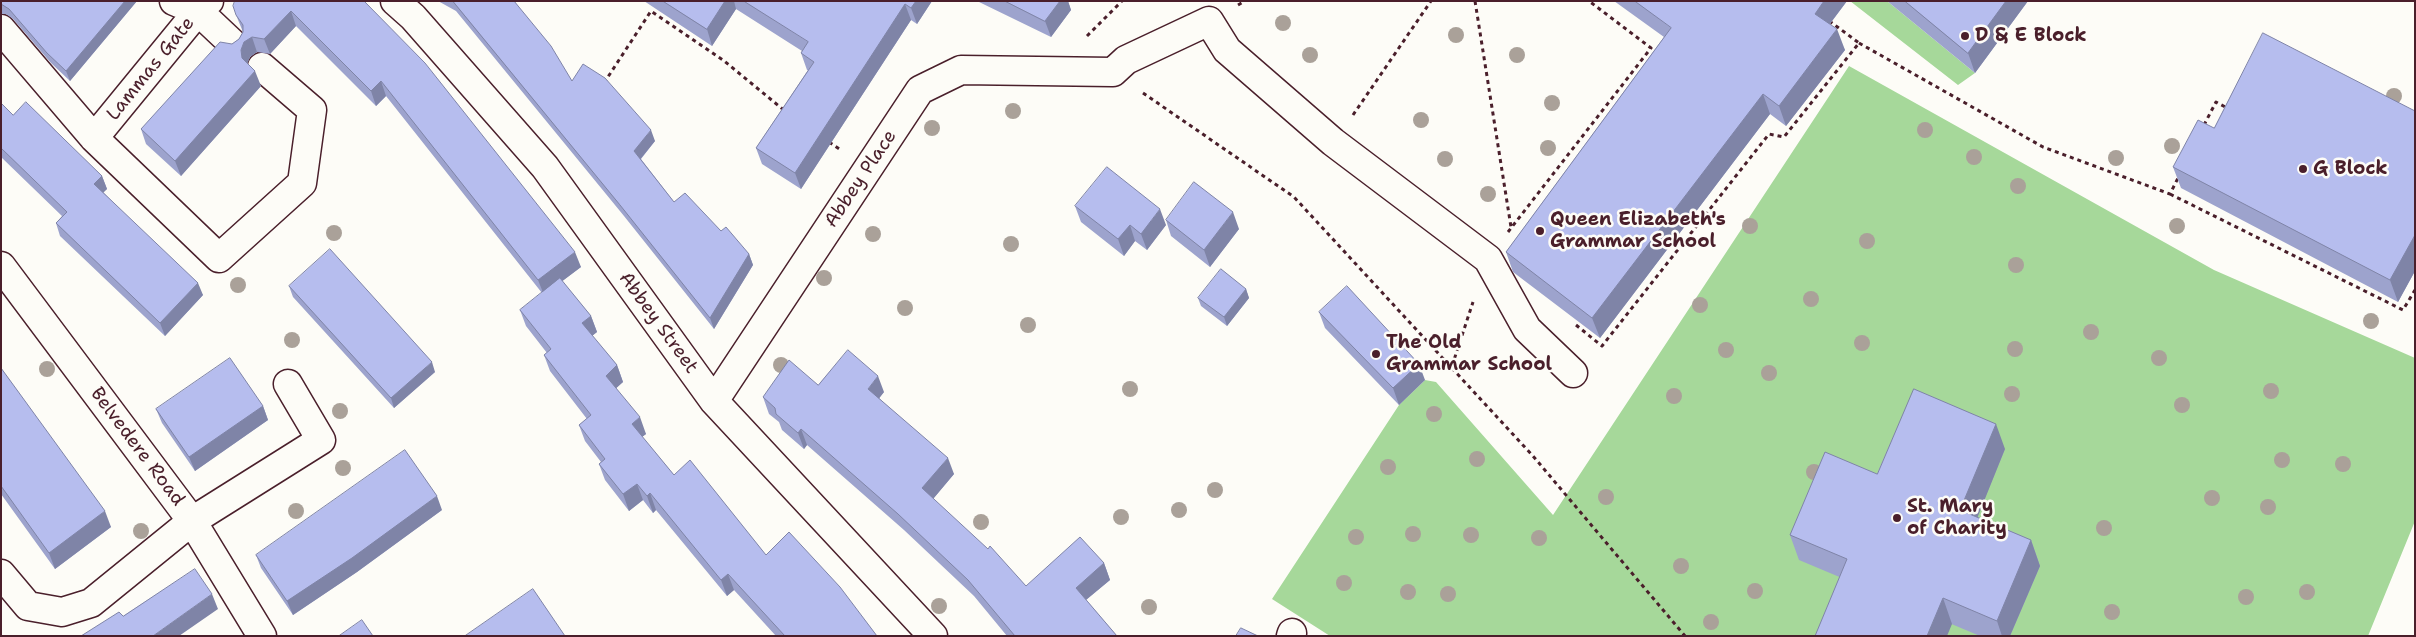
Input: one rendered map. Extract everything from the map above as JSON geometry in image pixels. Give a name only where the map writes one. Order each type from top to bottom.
[{"type":"street","name":"Abbey Street","points":[[395,1],[413,17],[545,167],[714,401],[933,636]]},
{"type":"street","points":[[194,4],[233,44]]},
{"type":"street","name":"Lammas Gate","points":[[94,138],[194,4]]},
{"type":"street","points":[[1113,72],[1126,60],[1214,11],[1227,50],[1333,142],[1488,259],[1527,329],[1572,373]]},
{"type":"street","name":"Lammas Gate","points":[[1,29],[94,138],[219,258],[302,183],[312,110],[262,66]]},
{"type":"street","name":"Abbey Place","points":[[714,401],[920,90],[961,70],[1113,72]]},
{"type":"street","name":"Belvedere Road","points":[[1,266],[192,521],[262,636]]},
{"type":"street","points":[[1,574],[28,606],[62,612],[92,603],[192,521],[321,440],[288,384]]},
{"type":"path","points":[[1074,70],[1086,37],[1122,1]]},
{"type":"path","points":[[1333,142],[1431,1]]},
{"type":"path","points":[[1475,1],[1511,228]]},
{"type":"path","points":[[1452,366],[1488,259],[1651,48],[1589,1]]},
{"type":"path","points":[[603,86],[651,11],[723,60],[786,112]]},
{"type":"path","points":[[1823,16],[1859,43],[2043,147],[2170,194],[2403,310],[2415,290]]},
{"type":"path","points":[[1572,322],[1602,346],[1769,134],[1784,136],[1859,43]]},
{"type":"path","points":[[1113,72],[1294,197],[1452,366],[1532,456],[1685,636]]},
{"type":"path","points":[[2229,109],[2233,101]]},
{"type":"path","points":[[2203,127],[2216,102],[2235,112]]},
{"type":"path","points":[[824,138],[869,167]]},
{"type":"path","points":[[2170,194],[2183,169]]},
{"type":"green space","points":[[1850,1],[1887,1],[1975,73],[1958,85]]},
{"type":"green space","points":[[1849,66],[2214,270],[2415,358],[2415,521],[2368,636],[1330,636],[1272,599],[1399,405],[1425,380],[1436,382],[1553,515]]},
{"type":"building","points":[[1,1],[125,1],[66,71],[47,53],[9,9],[1,4]]},
{"type":"building","points":[[235,1],[364,1],[425,63],[575,252],[538,280],[381,81],[371,91],[291,11],[264,39],[252,37],[244,42],[241,50],[242,58],[255,71],[175,161],[141,129],[220,42],[232,44],[239,39],[243,32],[243,25],[236,15],[233,6]]},
{"type":"building","points":[[453,1],[514,1],[551,46],[572,81],[583,64],[605,78],[651,130],[634,151],[674,202],[685,193],[721,231],[726,227],[749,254],[710,318],[620,205]]},
{"type":"building","points":[[663,1],[725,1],[707,29]]},
{"type":"building","points":[[744,1],[916,1],[911,8],[905,4],[795,173],[756,148],[814,62],[801,53],[808,42]]},
{"type":"building","points":[[1005,1],[1060,1],[1045,21]]},
{"type":"building","points":[[1635,1],[1824,1],[1815,14],[1837,29],[1779,106],[1763,94],[1592,318],[1506,252],[1671,28]]},
{"type":"building","points":[[1905,1],[2006,1],[1968,53]]},
{"type":"building","name":"G Block","points":[[2263,33],[2415,111],[2415,235],[2390,280],[2173,167],[2198,120],[2214,128]]},
{"type":"building","points":[[26,102],[102,176],[94,184],[198,283],[160,323],[56,223],[67,212],[1,148],[1,103],[13,115]]},
{"type":"building","points":[[1107,167],[1160,209],[1141,234],[1130,225],[1118,239],[1075,206]]},
{"type":"building","points":[[1194,182],[1233,212],[1204,250],[1166,220]]},
{"type":"building","points":[[330,249],[432,362],[391,398],[289,286]]},
{"type":"building","points":[[1221,269],[1246,289],[1224,317],[1198,298]]},
{"type":"building","points":[[560,278],[591,316],[582,323],[617,365],[606,376],[640,417],[632,424],[674,475],[690,460],[766,555],[789,532],[840,587],[877,636],[785,636],[728,574],[721,580],[650,493],[647,496],[637,484],[623,494],[599,464],[605,459],[579,425],[591,415],[544,355],[551,349],[520,310]]},
{"type":"building","name":"The Old Grammar School","points":[[1347,286],[1419,364],[1393,388],[1319,312]]},
{"type":"building","points":[[848,350],[878,376],[868,389],[948,458],[922,488],[988,549],[990,546],[1026,586],[1080,537],[1104,563],[1076,588],[1117,636],[1015,636],[968,580],[898,514],[801,429],[798,433],[776,414],[775,408],[763,397],[789,360],[818,385]]},
{"type":"building","points":[[230,358],[263,406],[189,457],[156,409]]},
{"type":"building","points":[[1,368],[105,511],[49,553],[1,486]]},
{"type":"building","name":"St. Mary of Charity","points":[[1914,389],[1996,424],[1960,510],[2031,540],[1997,621],[1943,598],[1927,636],[1815,636],[1847,559],[1790,535],[1825,452],[1877,474]]},
{"type":"building","points":[[405,450],[437,496],[352,558],[287,601],[256,555]]},
{"type":"building","points":[[195,569],[212,594],[153,636],[81,636],[119,612],[123,616]]},
{"type":"building","points":[[533,589],[565,636],[465,636]]},
{"type":"building","points":[[362,620],[373,636],[339,636]]},
{"type":"building","points":[[1241,628],[1258,636],[1236,636]]},
{"type":"place","name":"D & E Block","points":[[1965,36]]},
{"type":"place","name":"G Block","points":[[2303,169]]},
{"type":"place","name":"Queen Elizabeth's Grammar School","points":[[1540,231]]},
{"type":"place","name":"The Old Grammar School","points":[[1376,354]]},
{"type":"place","name":"St. Mary of Charity","points":[[1897,518]]}]
